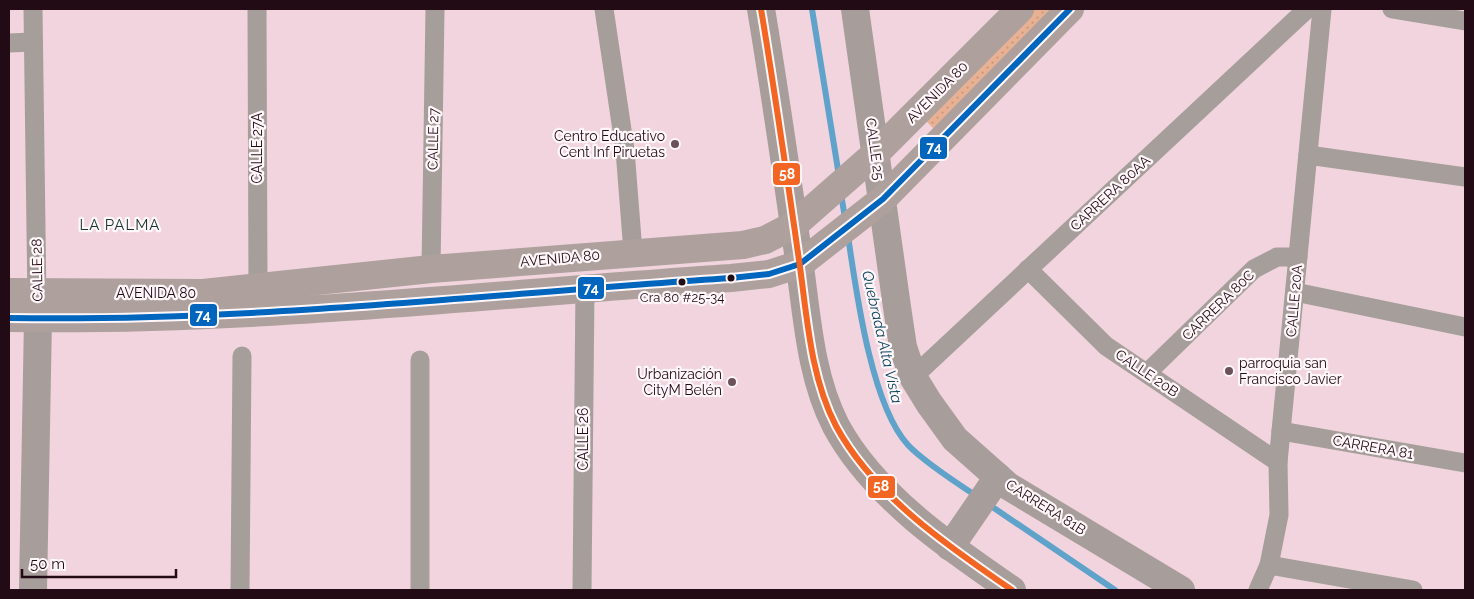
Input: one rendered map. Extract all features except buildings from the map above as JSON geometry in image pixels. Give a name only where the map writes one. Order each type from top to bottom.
[{"type":"main road","name":"AVENIDA 80","points":[[9,318],[37,306],[158,294],[258,288],[431,269],[743,245],[765,240],[794,225],[869,159],[1020,9]]},
{"type":"main road","name":"AVENIDA 80","points":[[9,292],[37,306],[143,318],[243,314],[769,274],[810,257],[875,205],[1070,9]]},
{"type":"street","name":"CALLE 28","points":[[33,9],[37,306],[33,590]]},
{"type":"street","name":"CALLE 27A","points":[[257,9],[258,288]]},
{"type":"street","name":"CALLE 27","points":[[431,269],[436,9]]},
{"type":"street","points":[[604,9],[625,150],[633,252]]},
{"type":"street","points":[[761,9],[794,225],[810,257],[807,322],[825,401],[836,426],[866,470],[894,498],[1012,590]]},
{"type":"street","name":"CALLE 25","points":[[855,9],[875,205],[903,347],[913,377]]},
{"type":"street","name":"CARRERA 80AA","points":[[913,377],[1307,9]]},
{"type":"street","name":"CALLE 20A","points":[[1258,590],[1269,565],[1279,515],[1278,462],[1322,9]]},
{"type":"street","points":[[1392,9],[1465,20]]},
{"type":"street","points":[[9,43],[33,42]]},
{"type":"street","points":[[1308,155],[1465,176]]},
{"type":"street","name":"CARRERA 80C","points":[[1147,373],[1254,269],[1277,257],[1298,257]]},
{"type":"street","name":"CALLE 20B","points":[[1028,269],[1106,346],[1278,462]]},
{"type":"street","name":"CALLE 26","points":[[582,590],[585,288]]},
{"type":"street","points":[[1295,292],[1465,327]]},
{"type":"street","points":[[240,590],[242,356]]},
{"type":"street","points":[[420,360],[420,590]]},
{"type":"street","name":"CARRERA 81B","points":[[913,377],[928,403],[955,439],[1001,485],[1181,590]]},
{"type":"street","name":"CARRERA 81","points":[[1281,431],[1465,463]]},
{"type":"street","points":[[959,548],[1001,485]]},
{"type":"street","points":[[1269,565],[1413,590]]},
{"type":"shaded area","points":[[1034,9],[1057,9],[935,130],[924,119]]},
{"type":"waterway","name":"Quebrada Alta Vista","points":[[812,9],[839,176]]},
{"type":"waterway","name":"Quebrada Alta Vista","points":[[841,194],[845,218]]},
{"type":"waterway","name":"Quebrada Alta Vista","points":[[848,236],[867,346],[884,403],[895,427],[908,445],[922,458],[978,497]]},
{"type":"waterway","name":"Quebrada Alta Vista","points":[[988,504],[1115,590]]},
{"type":"transit line","name":"58","points":[[761,9],[811,345],[820,387],[827,407],[836,426],[852,451],[870,475],[891,497],[938,537],[1012,590]]},
{"type":"transit line","name":"74","points":[[9,318],[190,316],[370,306],[769,274],[800,264],[883,199],[1070,9]]},
{"type":"place","name":"Centro Educativo Cent Inf Piruetas","points":[[675,144]]},
{"type":"place","name":"Cra 80 #25-34","points":[[682,282]]},
{"type":"place","name":"parroquia san Francisco Javier","points":[[1229,371]]},
{"type":"place","name":"Urbanización CityM Belén","points":[[732,382]]},
{"type":"district","name":"LA PALMA","points":[[120,225]]}]
